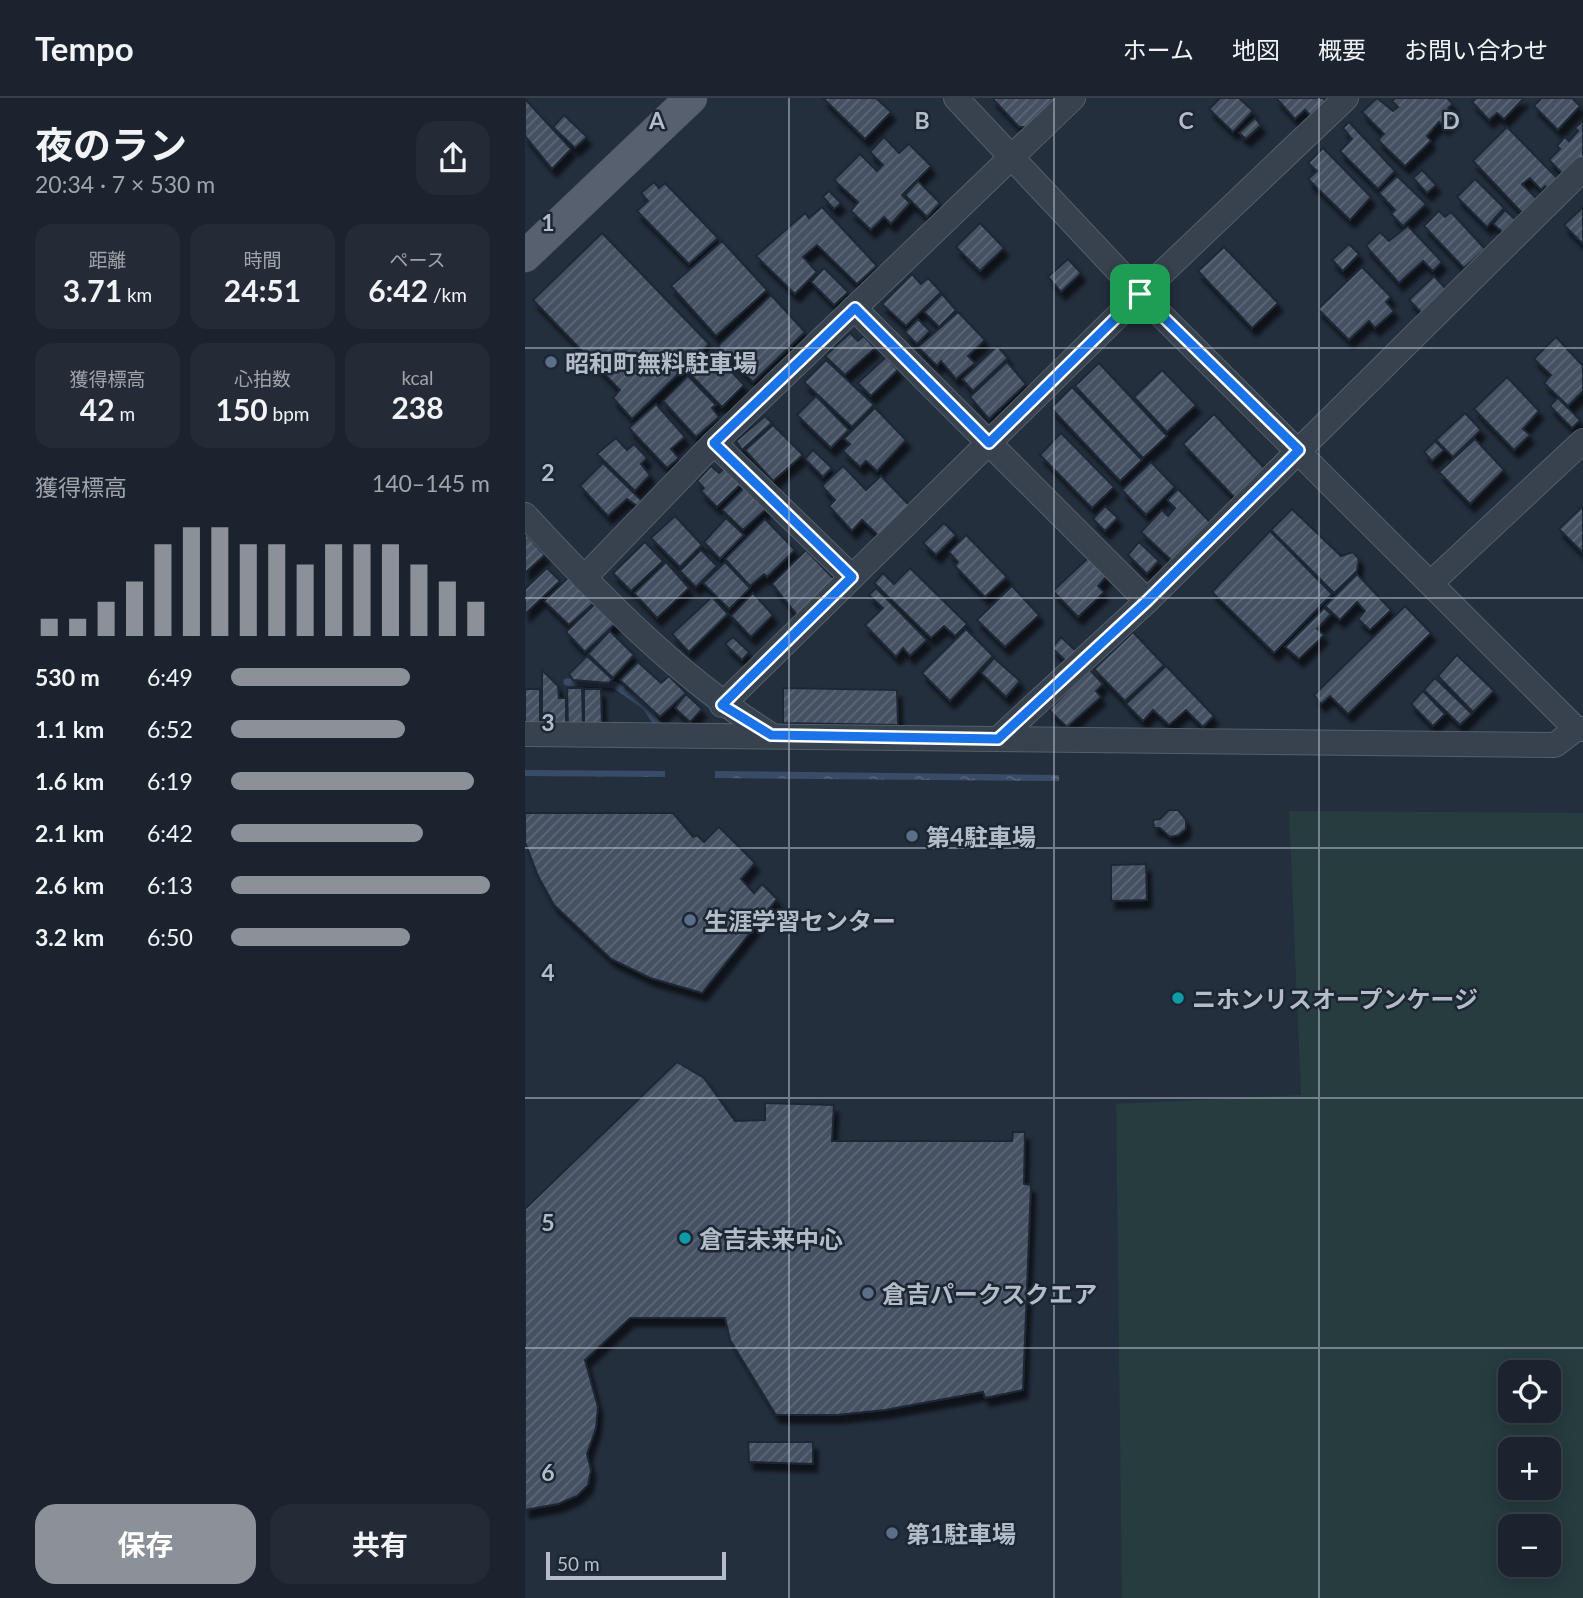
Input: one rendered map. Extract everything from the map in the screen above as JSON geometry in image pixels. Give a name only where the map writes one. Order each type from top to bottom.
[{"type":"main road","points":[[525,256],[691,98]]},
{"type":"street","points":[[525,734],[1555,746],[1580,729],[1140,294],[955,98]]},
{"type":"street","points":[[584,578],[714,443],[1073,98]]},
{"type":"street","points":[[722,705],[1140,294],[1346,98]]},
{"type":"street","points":[[998,739],[1147,601],[1583,169]]},
{"type":"street","points":[[855,308],[1147,601]]},
{"type":"street","points":[[1432,582],[1583,442]]},
{"type":"street","points":[[714,443],[852,577]]},
{"type":"street","points":[[525,515],[584,578],[722,705],[771,735]]},
{"type":"green space","points":[[1289,811],[1583,813],[1583,1598],[1122,1598],[1116,1104],[1301,1095]]},
{"type":"water","points":[[525,770],[665,771],[665,777],[525,776]]},
{"type":"water","points":[[715,771],[1059,775],[1059,781],[715,778]]},
{"type":"building","points":[[823,98],[876,98],[891,112],[865,139]]},
{"type":"building","points":[[992,98],[1059,98],[1029,127],[1019,127]]},
{"type":"building","points":[[1220,98],[1239,98],[1253,111],[1233,132],[1209,109]]},
{"type":"building","points":[[1276,98],[1323,98],[1329,104],[1314,119],[1305,110],[1295,119]]},
{"type":"building","points":[[1377,98],[1393,111],[1398,107],[1392,101],[1396,98],[1447,98],[1453,104],[1448,108],[1456,116],[1444,127],[1439,122],[1427,136],[1431,141],[1405,166],[1378,140],[1384,134],[1362,112]]},
{"type":"building","points":[[1476,98],[1524,98],[1504,119],[1497,113],[1489,120],[1472,102]]},
{"type":"building","points":[[1542,98],[1572,98],[1580,106],[1558,130],[1534,106]]},
{"type":"building","points":[[525,99],[571,149],[552,169],[525,136]]},
{"type":"building","points":[[564,115],[587,137],[575,148],[553,127]]},
{"type":"building","points":[[1255,118],[1261,125],[1246,139],[1239,133]]},
{"type":"building","points":[[1583,121],[1583,159],[1566,177],[1549,160],[1560,149],[1557,146],[1565,137],[1569,141],[1578,131],[1575,128]]},
{"type":"building","points":[[1349,122],[1395,171],[1378,189],[1340,151],[1352,139],[1343,128]]},
{"type":"building","points":[[1507,127],[1560,181],[1550,192],[1545,186],[1541,190],[1530,178],[1522,184],[1539,201],[1525,216],[1473,161]]},
{"type":"building","points":[[884,137],[899,153],[909,144],[931,166],[902,195],[910,203],[891,224],[884,217],[871,230],[851,211],[858,202],[834,180],[860,154],[877,171],[883,165],[870,152]]},
{"type":"building","points":[[1323,148],[1371,197],[1350,220],[1308,179],[1317,171],[1308,163]]},
{"type":"building","points":[[1422,170],[1436,185],[1427,193],[1413,178]]},
{"type":"building","points":[[1397,176],[1426,204],[1403,226],[1391,214],[1395,210],[1379,193]]},
{"type":"building","points":[[1475,179],[1504,208],[1487,227],[1457,197]]},
{"type":"building","points":[[918,181],[940,203],[927,217],[905,195]]},
{"type":"building","points":[[654,182],[659,188],[665,183],[718,238],[689,264],[637,211],[648,201],[641,193]]},
{"type":"building","points":[[829,191],[841,203],[834,209],[823,197]]},
{"type":"building","points":[[822,207],[877,266],[857,284],[817,245],[803,257],[817,272],[795,294],[756,256],[805,213],[809,218]]},
{"type":"building","points":[[1583,207],[1583,244],[1564,225]]},
{"type":"building","points":[[1505,210],[1518,222],[1506,235],[1493,224]]},
{"type":"building","points":[[1439,211],[1445,217],[1451,212],[1485,249],[1464,268],[1424,226]]},
{"type":"building","points":[[980,223],[1004,248],[980,271],[956,247]]},
{"type":"building","points":[[1408,226],[1442,262],[1433,271],[1423,261],[1399,283],[1366,246],[1380,232],[1389,241]]},
{"type":"building","points":[[602,233],[709,344],[632,419],[613,398],[620,390],[533,300]]},
{"type":"building","points":[[722,241],[767,290],[716,336],[671,286]]},
{"type":"building","points":[[1349,244],[1359,254],[1343,271],[1332,260]]},
{"type":"building","points":[[1224,247],[1278,303],[1252,328],[1198,271]]},
{"type":"building","points":[[1068,259],[1081,273],[1061,292],[1048,277]]},
{"type":"building","points":[[1362,267],[1391,297],[1386,302],[1394,311],[1375,328],[1369,321],[1349,340],[1318,309]]},
{"type":"building","points":[[824,268],[848,292],[834,305],[811,282]]},
{"type":"building","points":[[912,274],[921,284],[928,278],[941,292],[906,326],[882,304]]},
{"type":"building","points":[[1434,276],[1446,289],[1422,313],[1409,300]]},
{"type":"building","points":[[942,294],[956,310],[939,327],[924,312]]},
{"type":"building","points":[[771,295],[805,332],[753,382],[718,346]]},
{"type":"building","points":[[958,312],[985,340],[968,356],[975,363],[956,379],[941,361],[937,366],[918,347]]},
{"type":"building","points":[[918,319],[930,331],[917,344],[905,332]]},
{"type":"building","points":[[850,333],[858,341],[864,336],[875,348],[845,375],[825,356]]},
{"type":"building","points":[[1556,337],[1583,366],[1583,391],[1568,406],[1544,383],[1551,375],[1534,359]]},
{"type":"building","points":[[997,346],[1008,358],[973,391],[962,379]]},
{"type":"building","points":[[711,350],[744,385],[722,407],[688,372]]},
{"type":"building","points":[[886,357],[898,370],[871,396],[858,383]]},
{"type":"building","points":[[826,360],[874,405],[852,427],[804,382]]},
{"type":"building","points":[[1007,362],[1026,384],[989,419],[970,397]]},
{"type":"building","points":[[1099,363],[1167,436],[1143,458],[1075,386]]},
{"type":"building","points":[[1162,370],[1196,405],[1167,432],[1134,397]]},
{"type":"building","points":[[688,376],[716,405],[712,408],[719,417],[696,437],[663,401]]},
{"type":"building","points":[[1507,377],[1539,411],[1523,429],[1530,435],[1514,450],[1474,409]]},
{"type":"building","points":[[1072,387],[1142,460],[1120,481],[1051,408]]},
{"type":"building","points":[[816,396],[849,430],[831,448],[797,415]]},
{"type":"building","points":[[1558,398],[1580,420],[1572,428],[1550,406]]},
{"type":"building","points":[[656,404],[685,437],[671,449],[679,458],[667,468],[629,428]]},
{"type":"building","points":[[875,408],[906,440],[877,471],[866,461],[860,467],[843,451],[850,444],[844,439]]},
{"type":"building","points":[[1465,413],[1481,430],[1453,457],[1436,440]]},
{"type":"building","points":[[1214,414],[1267,471],[1237,500],[1183,444]]},
{"type":"building","points":[[765,416],[772,423],[742,450],[736,441]]},
{"type":"building","points":[[773,425],[803,455],[773,481],[745,450]]},
{"type":"building","points":[[1061,433],[1114,487],[1092,508],[1040,455]]},
{"type":"building","points":[[616,438],[627,450],[634,444],[647,458],[641,464],[650,475],[635,491],[597,454]]},
{"type":"building","points":[[1475,439],[1504,470],[1470,504],[1439,472]]},
{"type":"building","points":[[1435,441],[1444,450],[1432,461],[1424,452]]},
{"type":"building","points":[[813,450],[832,468],[823,477],[805,459]]},
{"type":"building","points":[[1151,462],[1175,487],[1146,515],[1122,490]]},
{"type":"building","points":[[603,463],[642,501],[637,506],[627,499],[608,516],[580,486]]},
{"type":"building","points":[[711,466],[719,473],[726,467],[742,483],[717,507],[701,491],[704,488],[697,481]]},
{"type":"building","points":[[843,466],[866,490],[881,476],[910,506],[880,537],[862,520],[852,531],[829,506],[835,500],[822,486]]},
{"type":"building","points":[[746,486],[767,508],[743,530],[722,510]]},
{"type":"building","points":[[1178,489],[1211,523],[1172,561],[1141,532],[1162,510],[1168,516],[1175,508],[1167,500]]},
{"type":"building","points":[[1105,506],[1118,518],[1105,531],[1093,519]]},
{"type":"building","points":[[1583,506],[1583,553],[1559,529]]},
{"type":"building","points":[[1292,509],[1341,556],[1353,552],[1359,559],[1357,571],[1334,593],[1271,530]]},
{"type":"building","points":[[675,516],[702,545],[680,567],[651,538]]},
{"type":"building","points":[[726,518],[744,535],[720,559],[704,542]]},
{"type":"building","points":[[765,519],[795,550],[767,577],[764,574],[750,586],[725,559]]},
{"type":"building","points":[[944,523],[956,535],[936,555],[923,543]]},
{"type":"building","points":[[1270,531],[1332,594],[1274,653],[1212,592]]},
{"type":"building","points":[[525,533],[545,555],[525,573]]},
{"type":"building","points":[[966,535],[1007,577],[985,597],[955,566],[958,562],[949,552]]},
{"type":"building","points":[[645,542],[663,561],[631,591],[613,573]]},
{"type":"building","points":[[1139,542],[1159,561],[1147,574],[1128,555]]},
{"type":"building","points":[[701,550],[717,566],[696,587],[680,571]]},
{"type":"building","points":[[806,550],[834,579],[797,615],[772,584]]},
{"type":"building","points":[[1089,557],[1107,576],[1098,586],[1104,592],[1078,617],[1053,591]]},
{"type":"building","points":[[666,562],[689,588],[657,618],[634,593]]},
{"type":"building","points":[[725,562],[750,588],[729,609],[703,583]]},
{"type":"building","points":[[547,568],[560,581],[525,614],[525,589]]},
{"type":"building","points":[[910,568],[967,624],[955,636],[944,626],[931,638],[874,583],[883,573],[894,584]]},
{"type":"building","points":[[1357,574],[1391,610],[1370,630],[1358,619],[1365,611],[1357,602],[1340,620],[1325,606]]},
{"type":"building","points":[[571,575],[596,601],[569,625],[544,601]]},
{"type":"building","points":[[1012,586],[1039,615],[1005,647],[977,620]]},
{"type":"building","points":[[876,588],[927,640],[910,656],[903,648],[896,657],[865,625],[883,608],[869,595]]},
{"type":"building","points":[[753,593],[773,615],[751,637],[731,616]]},
{"type":"building","points":[[712,597],[728,614],[689,652],[672,634]]},
{"type":"building","points":[[597,602],[617,622],[585,652],[566,632]]},
{"type":"building","points":[[1405,606],[1431,633],[1348,714],[1330,696],[1321,704],[1314,695]]},
{"type":"building","points":[[1324,608],[1331,614],[1317,629],[1324,635],[1299,659],[1285,647]]},
{"type":"building","points":[[966,629],[993,656],[950,701],[922,673]]},
{"type":"building","points":[[610,631],[634,655],[613,678],[588,654]]},
{"type":"building","points":[[1133,632],[1164,665],[1125,701],[1094,669]]},
{"type":"building","points":[[733,637],[749,652],[742,660],[725,644]]},
{"type":"building","points":[[1061,637],[1076,651],[1067,662],[1052,648]]},
{"type":"building","points":[[1457,655],[1494,691],[1473,712],[1438,676]]},
{"type":"building","points":[[587,656],[612,679],[609,683],[573,680],[569,674]]},
{"type":"building","points":[[994,658],[1020,681],[1006,697],[981,673]]},
{"type":"building","points":[[638,662],[661,683],[669,676],[686,693],[660,717],[620,680]]},
{"type":"building","points":[[1166,666],[1214,716],[1203,727],[1186,710],[1169,725],[1153,710],[1143,721],[1126,704]]},
{"type":"building","points":[[1089,669],[1103,684],[1096,691],[1101,697],[1067,727],[1049,710]]},
{"type":"building","points":[[542,670],[558,686],[559,698],[566,698],[566,724],[542,724]]},
{"type":"building","points":[[1435,678],[1472,714],[1460,725],[1424,690]]},
{"type":"building","points":[[567,688],[582,688],[583,725],[568,726]]},
{"type":"building","points":[[783,688],[897,690],[898,725],[783,723]]},
{"type":"building","points":[[525,689],[540,689],[540,724],[525,724]]},
{"type":"building","points":[[584,689],[601,689],[602,725],[584,725]]},
{"type":"building","points":[[1423,691],[1445,714],[1433,726],[1411,704]]},
{"type":"building","points":[[686,694],[702,709],[690,722],[675,708]]},
{"type":"building","points":[[1169,810],[1178,810],[1186,820],[1186,829],[1179,835],[1170,837],[1160,828],[1154,828],[1153,820],[1160,819]]},
{"type":"building","points":[[525,813],[673,813],[693,837],[697,835],[704,842],[719,827],[755,863],[741,879],[754,893],[762,884],[777,899],[702,993],[650,978],[611,959],[554,905],[538,876],[525,842]]},
{"type":"building","points":[[1146,864],[1147,900],[1111,901],[1111,865]]},
{"type":"building","points":[[677,1062],[704,1078],[735,1121],[765,1120],[765,1103],[834,1105],[832,1141],[1012,1141],[1013,1132],[1025,1132],[1024,1184],[1031,1185],[1023,1390],[985,1398],[983,1392],[885,1410],[837,1415],[776,1415],[730,1340],[725,1318],[630,1318],[585,1360],[598,1407],[596,1428],[587,1454],[591,1470],[588,1485],[577,1496],[558,1504],[525,1510],[525,1209]]},
{"type":"building","points":[[748,1442],[813,1442],[813,1464],[749,1462]]},
{"type":"waterway","points":[[567,682],[615,685],[646,707],[658,725]]},
{"type":"place","name":"昭和町無料駐車場","points":[[551,362]]},
{"type":"place","name":"第4駐車場","points":[[912,836]]},
{"type":"place","name":"生涯学習センター","points":[[690,920]]},
{"type":"place","name":"ニホンリスオープンケージ","points":[[1178,998]]},
{"type":"place","name":"倉吉未来中心","points":[[685,1238]]},
{"type":"place","name":"倉吉パークスクエア","points":[[868,1293]]},
{"type":"place","name":"第1駐車場","points":[[892,1533]]},
{"type":"route","points":[[1140,294],[1299,450],[1147,601],[998,739],[771,735],[722,705],[852,577],[714,443],[855,308],[989,443],[1140,294]]}]
